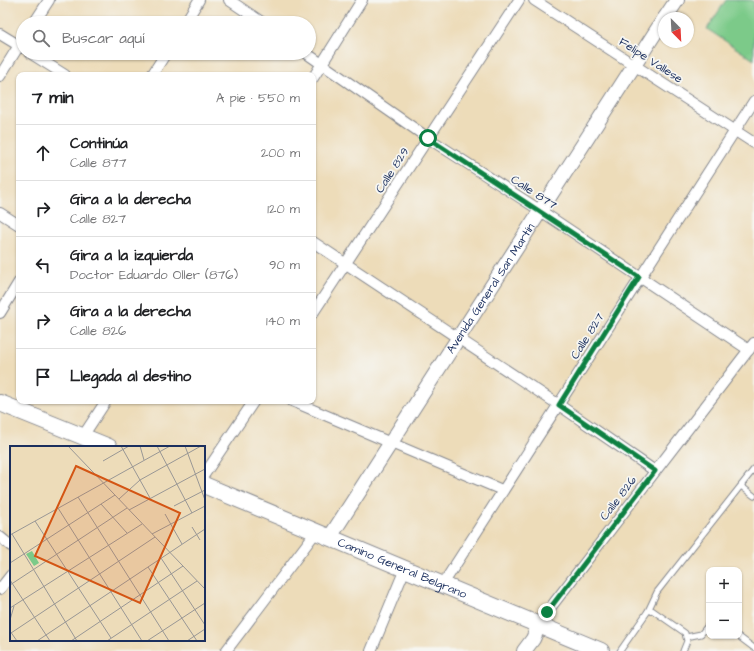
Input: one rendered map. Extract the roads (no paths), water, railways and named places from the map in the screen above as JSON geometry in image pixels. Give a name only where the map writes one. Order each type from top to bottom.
[{"type":"main road","name":"Avenida General San Martín","points":[[669,12],[677,0]]},
{"type":"main road","name":"Avenida General San Martín","points":[[323,534],[390,444],[658,28]]},
{"type":"main road","points":[[0,402],[107,446]]},
{"type":"main road","name":"Camino General Belgrano","points":[[205,485],[601,651]]},
{"type":"main road","points":[[524,651],[533,639],[539,625]]},
{"type":"street","points":[[39,16],[49,0]]},
{"type":"street","points":[[189,16],[199,0]]},
{"type":"street","points":[[230,0],[253,16]]},
{"type":"street","points":[[316,73],[362,0]]},
{"type":"street","name":"Calle 829","points":[[316,308],[519,0]]},
{"type":"street","name":"Felipe Vallese","points":[[534,0],[754,143]]},
{"type":"street","points":[[0,34],[16,41]]},
{"type":"street","points":[[0,76],[16,53]]},
{"type":"street","points":[[41,60],[60,72]]},
{"type":"street","points":[[154,72],[162,60]]},
{"type":"street","name":"Calle 877","points":[[316,60],[428,138],[639,277],[751,347]]},
{"type":"street","name":"Calle 827","points":[[442,584],[754,101]]},
{"type":"street","points":[[0,213],[16,223]]},
{"type":"street","points":[[316,244],[345,265],[559,405],[655,471]]},
{"type":"street","points":[[0,313],[16,287]]},
{"type":"street","name":"Calle 826","points":[[539,625],[547,612],[751,347]]},
{"type":"street","points":[[83,436],[104,404]]},
{"type":"street","points":[[205,474],[252,404]]},
{"type":"street","points":[[299,404],[390,444],[502,490]]},
{"type":"street","points":[[226,651],[323,534]]},
{"type":"street","points":[[0,537],[10,545]]},
{"type":"street","points":[[371,651],[405,569]]},
{"type":"street","points":[[0,589],[10,576]]},
{"type":"lane","points":[[620,651],[648,611],[657,592],[754,469]]},
{"type":"lane","points":[[741,486],[754,496]]},
{"type":"lane","points":[[648,611],[656,611],[685,633],[687,641],[683,651]]},
{"type":"lane","points":[[686,637],[701,634],[706,628]]},
{"type":"lane","points":[[742,639],[754,648]]}]
